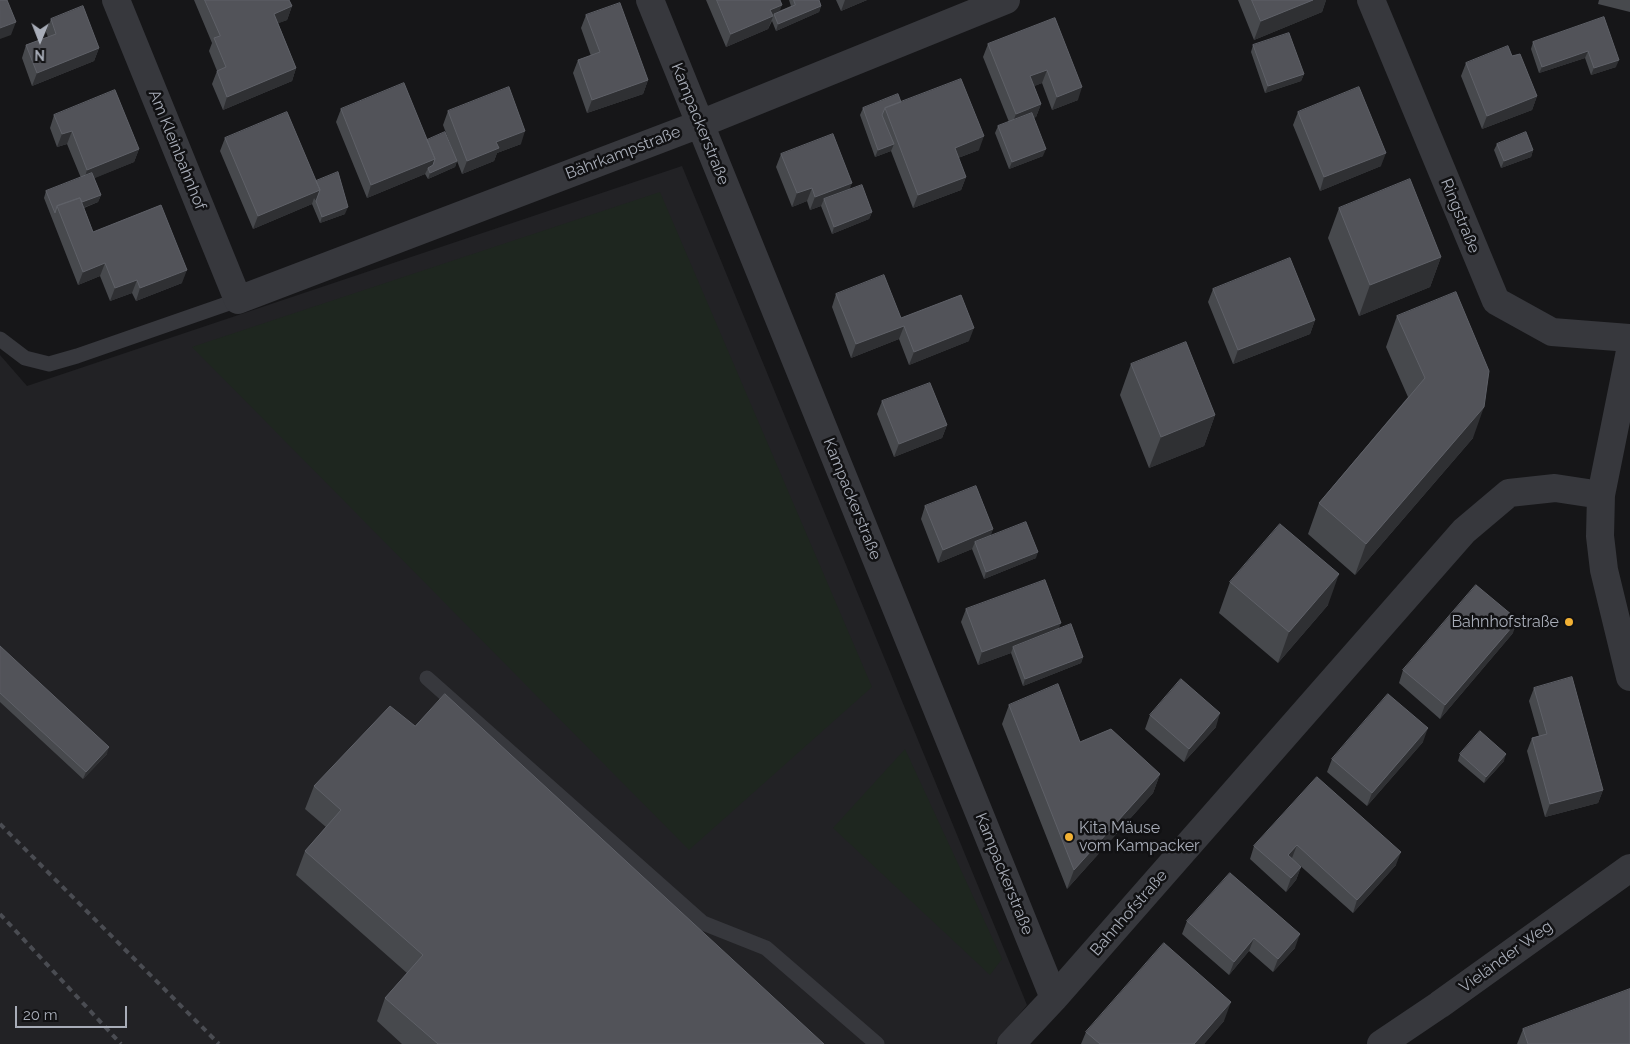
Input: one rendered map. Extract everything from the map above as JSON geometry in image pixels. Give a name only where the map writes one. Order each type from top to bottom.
[{"type":"street","name":"Am Kleinbahnhof","points":[[116,0],[238,300]]},
{"type":"street","name":"Kampackerstraße","points":[[650,0],[1054,998]]},
{"type":"street","name":"Bährkampstraße","points":[[238,300],[700,124],[1006,0]]},
{"type":"street","name":"Ringstraße","points":[[1371,0],[1496,301],[1552,332],[1630,338]]},
{"type":"street","points":[[1630,351],[1601,495],[1600,536],[1604,570],[1630,677]]},
{"type":"street","name":"Bahnhofstraße","points":[[1011,1044],[1054,998],[1464,531],[1509,493],[1555,488],[1601,495]]},
{"type":"street","name":"Vieländer Weg","points":[[1381,1044],[1439,1005],[1630,868]]},
{"type":"lane","points":[[0,339],[25,358],[49,364],[238,300]]},
{"type":"lane","points":[[427,678],[703,923],[766,948],[877,1044]]},
{"type":"shaded area","points":[[682,166],[1027,1005],[995,1044],[0,1044],[0,355],[27,386]]},
{"type":"shaded area","points":[[660,192],[872,687],[689,850],[192,347]]},
{"type":"shaded area","points":[[905,749],[1002,959],[990,975],[833,828]]},
{"type":"building","points":[[0,0],[7,0],[16,22],[0,28]]},
{"type":"building","points":[[205,0],[289,0],[292,6],[274,14],[296,68],[227,97],[217,71],[226,67],[214,38],[220,36]]},
{"type":"building","points":[[717,0],[780,0],[782,5],[770,10],[773,16],[731,34]]},
{"type":"building","points":[[794,0],[819,0],[821,6],[778,24],[774,14],[795,5]]},
{"type":"building","points":[[1252,0],[1313,0],[1261,21]]},
{"type":"building","points":[[620,3],[648,80],[592,100],[578,60],[600,52],[586,15]]},
{"type":"building","points":[[83,6],[99,48],[37,73],[26,45],[56,34],[51,19]]},
{"type":"building","points":[[1604,17],[1619,60],[1594,68],[1588,51],[1542,67],[1533,42]]},
{"type":"building","points":[[1055,18],[1082,87],[1057,97],[1047,70],[1030,76],[1041,104],[1016,114],[988,44]]},
{"type":"building","points":[[1289,33],[1304,74],[1268,86],[1253,45]]},
{"type":"building","points":[[1508,46],[1512,56],[1520,54],[1537,96],[1487,116],[1466,63]]},
{"type":"building","points":[[961,79],[984,136],[955,148],[966,177],[918,195],[885,108]]},
{"type":"building","points":[[404,83],[435,159],[371,185],[341,109]]},
{"type":"building","points":[[509,87],[525,131],[496,142],[499,148],[467,161],[448,111]]},
{"type":"building","points":[[1359,87],[1386,153],[1324,177],[1298,112]]},
{"type":"building","points":[[115,90],[139,149],[87,170],[72,131],[62,134],[54,115]]},
{"type":"building","points":[[898,94],[901,102],[885,108],[882,115],[894,144],[878,150],[863,108]]},
{"type":"building","points":[[287,112],[320,190],[258,216],[225,138]]},
{"type":"building","points":[[1032,113],[1046,149],[1012,162],[998,126]]},
{"type":"building","points":[[445,132],[457,161],[430,173],[428,168],[433,165],[435,159],[427,140]]},
{"type":"building","points":[[1526,132],[1533,150],[1504,161],[1497,144]]},
{"type":"building","points":[[833,134],[852,183],[815,197],[812,188],[797,193],[781,154]]},
{"type":"building","points":[[338,172],[348,207],[322,217],[316,201],[320,190],[316,181]]},
{"type":"building","points":[[92,173],[101,195],[82,202],[80,198],[57,206],[55,213],[46,191]]},
{"type":"building","points":[[1410,179],[1441,257],[1370,285],[1339,208]]},
{"type":"building","points":[[862,185],[872,212],[834,227],[824,199]]},
{"type":"building","points":[[80,198],[93,232],[161,205],[187,270],[140,288],[137,280],[115,288],[105,263],[83,272],[57,206]]},
{"type":"building","points":[[1290,258],[1315,320],[1238,350],[1213,289]]},
{"type":"building","points":[[884,275],[901,318],[961,295],[974,328],[914,352],[904,326],[856,344],[836,294]]},
{"type":"building","points":[[1456,292],[1489,371],[1484,407],[1366,544],[1319,503],[1425,378],[1397,316]]},
{"type":"building","points":[[1186,342],[1215,415],[1161,437],[1131,364]]},
{"type":"building","points":[[930,383],[947,425],[899,444],[882,401]]},
{"type":"building","points":[[976,486],[993,529],[943,550],[925,506]]},
{"type":"building","points":[[1026,522],[1038,552],[986,572],[975,542]]},
{"type":"building","points":[[1280,524],[1339,574],[1289,632],[1230,582]]},
{"type":"building","points":[[1045,580],[1061,623],[982,652],[966,609]]},
{"type":"building","points":[[1476,585],[1518,620],[1445,705],[1403,670]]},
{"type":"building","points":[[1071,624],[1083,657],[1025,679],[1013,647]]},
{"type":"building","points":[[0,646],[109,747],[86,772],[0,693]]},
{"type":"building","points":[[1572,677],[1603,790],[1550,804],[1532,738],[1547,734],[1534,688]]},
{"type":"building","points":[[1181,679],[1220,713],[1189,749],[1150,715]]},
{"type":"building","points":[[1058,684],[1080,742],[1111,729],[1160,774],[1074,870],[1009,705]]},
{"type":"building","points":[[445,694],[824,1044],[438,1044],[385,998],[423,955],[305,851],[341,810],[314,786],[390,706],[415,726]]},
{"type":"building","points":[[1388,694],[1428,728],[1372,793],[1332,759]]},
{"type":"building","points":[[1480,731],[1506,754],[1486,777],[1460,754]]},
{"type":"building","points":[[1317,777],[1401,852],[1357,900],[1297,845],[1288,855],[1301,867],[1291,878],[1254,846]]},
{"type":"building","points":[[1230,873],[1300,934],[1278,959],[1254,938],[1234,962],[1187,921]]},
{"type":"building","points":[[1164,943],[1231,1002],[1194,1044],[1100,1044],[1086,1032]]},
{"type":"building","points":[[1630,989],[1630,1044],[1528,1044],[1523,1029]]},
{"type":"railway","points":[[0,824],[219,1044]]},
{"type":"railway","points":[[0,914],[121,1044]]},
{"type":"place","name":"Bahnhofstraße","points":[[1569,622]]},
{"type":"place","name":"Kita Mäuse vom Kampacker","points":[[1069,837]]}]
